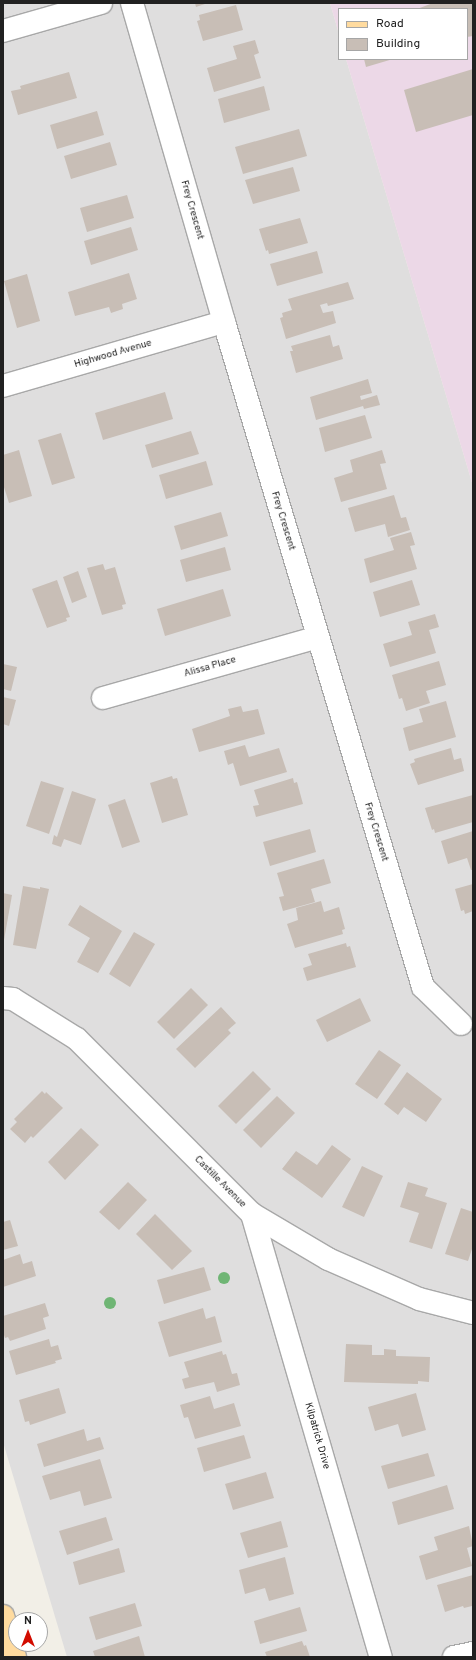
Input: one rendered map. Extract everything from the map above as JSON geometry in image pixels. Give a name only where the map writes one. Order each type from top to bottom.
[{"type":"main road","points":[[3,1616],[15,1657]]},
{"type":"street","points":[[3,31],[101,3]]},
{"type":"street","name":"Frey Crescent","points":[[132,3],[224,322],[423,987],[461,1024]]},
{"type":"street","name":"Highwood Avenue","points":[[3,386],[224,322]]},
{"type":"street","name":"Alissa Place","points":[[103,698],[318,636]]},
{"type":"street","name":"Castille Avenue","points":[[3,998],[14,999],[77,1039],[252,1214],[328,1259],[419,1299],[473,1313]]},
{"type":"street","name":"Kilpatrick Drive","points":[[252,1214],[382,1657]]},
{"type":"street","points":[[454,1657],[473,1653]]},
{"type":"shaded area","points":[[3,3],[330,3],[338,31],[338,60],[346,60],[473,486],[473,1657],[67,1657],[3,1442]]},
{"type":"shaded area","points":[[330,3],[473,3],[473,486],[346,60],[468,60],[468,8],[338,8],[338,31]]},
{"type":"building","points":[[195,3],[208,3],[196,7]]},
{"type":"building","points":[[433,3],[473,3],[473,36],[468,37],[468,8],[420,8]]},
{"type":"building","points":[[236,5],[243,30],[203,41],[197,21],[200,20],[199,15]]},
{"type":"building","points":[[255,40],[259,53],[254,55],[261,78],[214,92],[207,68],[237,59],[233,46]]},
{"type":"building","points":[[364,60],[390,60],[366,67]]},
{"type":"building","points":[[473,69],[473,115],[416,132],[404,90]]},
{"type":"building","points":[[69,72],[77,98],[18,115],[11,91],[21,89],[20,86]]},
{"type":"building","points":[[264,86],[270,110],[224,123],[218,99]]},
{"type":"building","points":[[97,111],[104,135],[57,149],[50,125]]},
{"type":"building","points":[[299,129],[307,156],[243,174],[235,147]]},
{"type":"building","points":[[110,142],[117,165],[71,179],[64,156]]},
{"type":"building","points":[[293,167],[300,191],[253,204],[245,180]]},
{"type":"building","points":[[127,195],[134,218],[87,232],[80,208]]},
{"type":"building","points":[[300,218],[308,243],[269,254],[268,250],[266,251],[259,229]]},
{"type":"building","points":[[131,227],[138,250],[91,265],[84,241]]},
{"type":"building","points":[[317,251],[323,273],[277,286],[270,264]]},
{"type":"building","points":[[129,273],[137,299],[122,304],[123,309],[111,313],[109,307],[75,316],[68,292]]},
{"type":"building","points":[[27,274],[40,321],[17,328],[4,281]]},
{"type":"building","points":[[348,282],[354,299],[328,306],[327,303],[320,305],[323,313],[333,311],[336,323],[286,339],[280,318],[283,317],[282,313],[292,310],[288,299]]},
{"type":"building","points":[[330,335],[333,347],[339,345],[343,359],[296,373],[290,351],[293,351],[291,346]]},
{"type":"building","points":[[368,379],[372,393],[360,396],[361,400],[377,395],[380,405],[364,409],[363,406],[316,420],[310,397]]},
{"type":"building","points":[[165,392],[173,419],[103,440],[95,413]]},
{"type":"building","points":[[365,415],[372,438],[325,452],[319,428]]},
{"type":"building","points":[[191,431],[199,454],[152,468],[145,445]]},
{"type":"building","points":[[61,433],[75,478],[52,485],[38,440]]},
{"type":"building","points":[[19,450],[32,496],[9,503],[3,484],[3,455]]},
{"type":"building","points":[[382,450],[386,463],[380,464],[387,489],[341,502],[334,478],[353,472],[350,460]]},
{"type":"building","points":[[206,461],[213,485],[166,499],[159,475]]},
{"type":"building","points":[[394,495],[401,518],[406,517],[410,530],[388,537],[385,524],[355,532],[348,508]]},
{"type":"building","points":[[221,512],[228,536],[181,550],[174,526]]},
{"type":"building","points":[[411,532],[415,545],[410,546],[417,569],[370,583],[364,559],[394,550],[390,538]]},
{"type":"building","points":[[225,547],[231,570],[186,582],[180,560]]},
{"type":"building","points":[[103,564],[105,570],[115,567],[126,604],[122,605],[123,609],[102,615],[87,568]]},
{"type":"building","points":[[78,571],[87,597],[72,603],[63,577]]},
{"type":"building","points":[[57,580],[70,617],[66,618],[67,621],[47,628],[32,589]]},
{"type":"building","points":[[412,580],[420,605],[380,617],[373,592]]},
{"type":"building","points":[[223,589],[231,616],[165,636],[157,609]]},
{"type":"building","points":[[435,614],[439,627],[429,630],[436,653],[390,667],[383,644],[412,635],[408,622]]},
{"type":"building","points":[[439,661],[446,685],[426,691],[430,703],[406,711],[402,698],[399,699],[392,675]]},
{"type":"building","points":[[3,664],[17,667],[11,691],[3,689]]},
{"type":"building","points":[[3,697],[16,700],[9,726],[3,724]]},
{"type":"building","points":[[446,701],[456,737],[409,751],[403,728],[423,722],[419,709]]},
{"type":"building","points":[[241,706],[243,712],[258,709],[265,734],[199,752],[192,729],[230,716],[228,709]]},
{"type":"building","points":[[245,745],[249,757],[279,748],[287,772],[240,786],[233,763],[228,765],[224,751]]},
{"type":"building","points":[[451,748],[454,760],[461,758],[464,771],[418,785],[410,764],[415,762],[414,759]]},
{"type":"building","points":[[172,776],[173,779],[177,778],[188,815],[162,823],[150,783]]},
{"type":"building","points":[[293,778],[294,783],[297,782],[303,804],[256,817],[253,806],[259,805],[254,790]]},
{"type":"building","points":[[41,781],[64,788],[49,834],[26,826]]},
{"type":"building","points":[[72,791],[96,799],[81,845],[64,839],[61,847],[52,844],[54,835],[57,837]]},
{"type":"building","points":[[473,795],[473,822],[435,833],[434,829],[432,830],[425,808]]},
{"type":"building","points":[[125,799],[140,842],[122,848],[108,805]]},
{"type":"building","points":[[310,829],[316,852],[270,866],[263,842]]},
{"type":"building","points":[[473,831],[473,870],[471,870],[467,858],[448,864],[441,841]]},
{"type":"building","points":[[324,859],[331,883],[311,889],[315,902],[283,911],[279,897],[284,896],[277,873]]},
{"type":"building","points":[[473,884],[473,911],[465,914],[464,910],[461,911],[455,889]]},
{"type":"building","points":[[23,886],[49,889],[36,949],[13,945]]},
{"type":"building","points":[[3,893],[12,895],[4,940],[3,940]]},
{"type":"building","points":[[321,901],[324,912],[339,907],[345,929],[342,930],[343,934],[295,948],[287,924],[298,920],[296,908]]},
{"type":"building","points":[[80,905],[122,931],[98,973],[77,962],[90,938],[68,925]]},
{"type":"building","points":[[134,932],[155,944],[130,987],[109,974]]},
{"type":"building","points":[[346,943],[347,947],[350,946],[356,967],[307,981],[303,968],[312,965],[308,954]]},
{"type":"building","points":[[191,988],[208,1005],[174,1039],[157,1022]]},
{"type":"building","points":[[360,998],[371,1021],[327,1042],[316,1020]]},
{"type":"building","points":[[221,1007],[236,1023],[228,1030],[231,1033],[195,1068],[176,1049]]},
{"type":"building","points":[[379,1050],[401,1065],[377,1099],[355,1084]]},
{"type":"building","points":[[253,1071],[271,1089],[236,1124],[218,1106]]},
{"type":"building","points":[[407,1072],[442,1099],[426,1122],[404,1107],[398,1115],[384,1104]]},
{"type":"building","points":[[42,1091],[45,1094],[46,1092],[63,1108],[33,1138],[31,1136],[25,1143],[10,1129],[17,1122],[14,1119]]},
{"type":"building","points":[[277,1096],[295,1113],[261,1148],[243,1130]]},
{"type":"building","points":[[81,1128],[99,1145],[65,1180],[48,1162]]},
{"type":"building","points":[[332,1145],[351,1159],[322,1198],[282,1169],[296,1151],[317,1165]]},
{"type":"building","points":[[362,1166],[383,1176],[364,1217],[342,1207]]},
{"type":"building","points":[[128,1182],[147,1200],[119,1230],[99,1212]]},
{"type":"building","points":[[408,1182],[428,1188],[425,1196],[447,1203],[432,1249],[409,1242],[419,1213],[400,1207]]},
{"type":"building","points":[[461,1208],[473,1212],[473,1246],[468,1261],[445,1254]]},
{"type":"building","points":[[155,1214],[192,1251],[172,1270],[136,1234]]},
{"type":"building","points":[[10,1220],[18,1246],[3,1250],[3,1222]]},
{"type":"building","points":[[20,1254],[23,1264],[32,1261],[36,1276],[3,1287],[3,1260]]},
{"type":"building","points":[[204,1267],[211,1290],[164,1304],[157,1280]]},
{"type":"building","points":[[45,1303],[49,1316],[43,1318],[46,1329],[10,1341],[8,1337],[5,1338],[3,1332],[3,1316]]},
{"type":"building","points":[[203,1308],[206,1319],[215,1316],[222,1342],[169,1357],[158,1322]]},
{"type":"building","points":[[49,1339],[51,1347],[58,1345],[62,1359],[55,1361],[56,1363],[16,1375],[9,1351]]},
{"type":"building","points":[[346,1344],[372,1345],[372,1355],[384,1355],[384,1349],[396,1350],[396,1356],[430,1357],[429,1382],[418,1381],[418,1384],[344,1382]]},
{"type":"building","points":[[222,1351],[223,1355],[226,1354],[232,1374],[237,1373],[240,1385],[217,1392],[214,1382],[185,1389],[182,1379],[189,1377],[184,1362]]},
{"type":"building","points":[[59,1388],[66,1413],[30,1425],[29,1421],[25,1422],[19,1400]]},
{"type":"building","points":[[416,1393],[426,1430],[402,1437],[398,1424],[375,1431],[368,1407]]},
{"type":"building","points":[[210,1396],[214,1409],[234,1403],[241,1426],[195,1439],[188,1417],[184,1418],[180,1405]]},
{"type":"building","points":[[84,1429],[87,1441],[100,1437],[104,1449],[44,1467],[37,1444]]},
{"type":"building","points":[[244,1435],[251,1458],[204,1472],[197,1448]]},
{"type":"building","points":[[428,1453],[435,1476],[388,1489],[381,1466]]},
{"type":"building","points":[[100,1459],[112,1498],[84,1506],[80,1491],[50,1500],[42,1476]]},
{"type":"building","points":[[266,1472],[274,1498],[233,1510],[225,1484]]},
{"type":"building","points":[[447,1485],[454,1509],[398,1525],[392,1502]]},
{"type":"building","points":[[106,1517],[113,1540],[67,1555],[59,1531]]},
{"type":"building","points":[[281,1521],[288,1547],[248,1558],[240,1533]]},
{"type":"building","points":[[469,1526],[473,1546],[467,1548],[472,1566],[426,1580],[419,1556],[438,1550],[434,1537]]},
{"type":"building","points":[[119,1548],[125,1572],[79,1585],[73,1562]]},
{"type":"building","points":[[285,1557],[294,1594],[269,1601],[265,1588],[245,1594],[239,1570]]},
{"type":"building","points":[[473,1575],[472,1606],[464,1608],[463,1606],[445,1612],[437,1585]]},
{"type":"building","points":[[135,1603],[142,1626],[96,1640],[89,1617]]},
{"type":"building","points":[[300,1607],[307,1631],[260,1644],[254,1621]]},
{"type":"building","points":[[139,1636],[145,1657],[95,1657],[93,1651]]},
{"type":"building","points":[[302,1641],[304,1646],[306,1645],[310,1657],[267,1657],[265,1652]]}]
